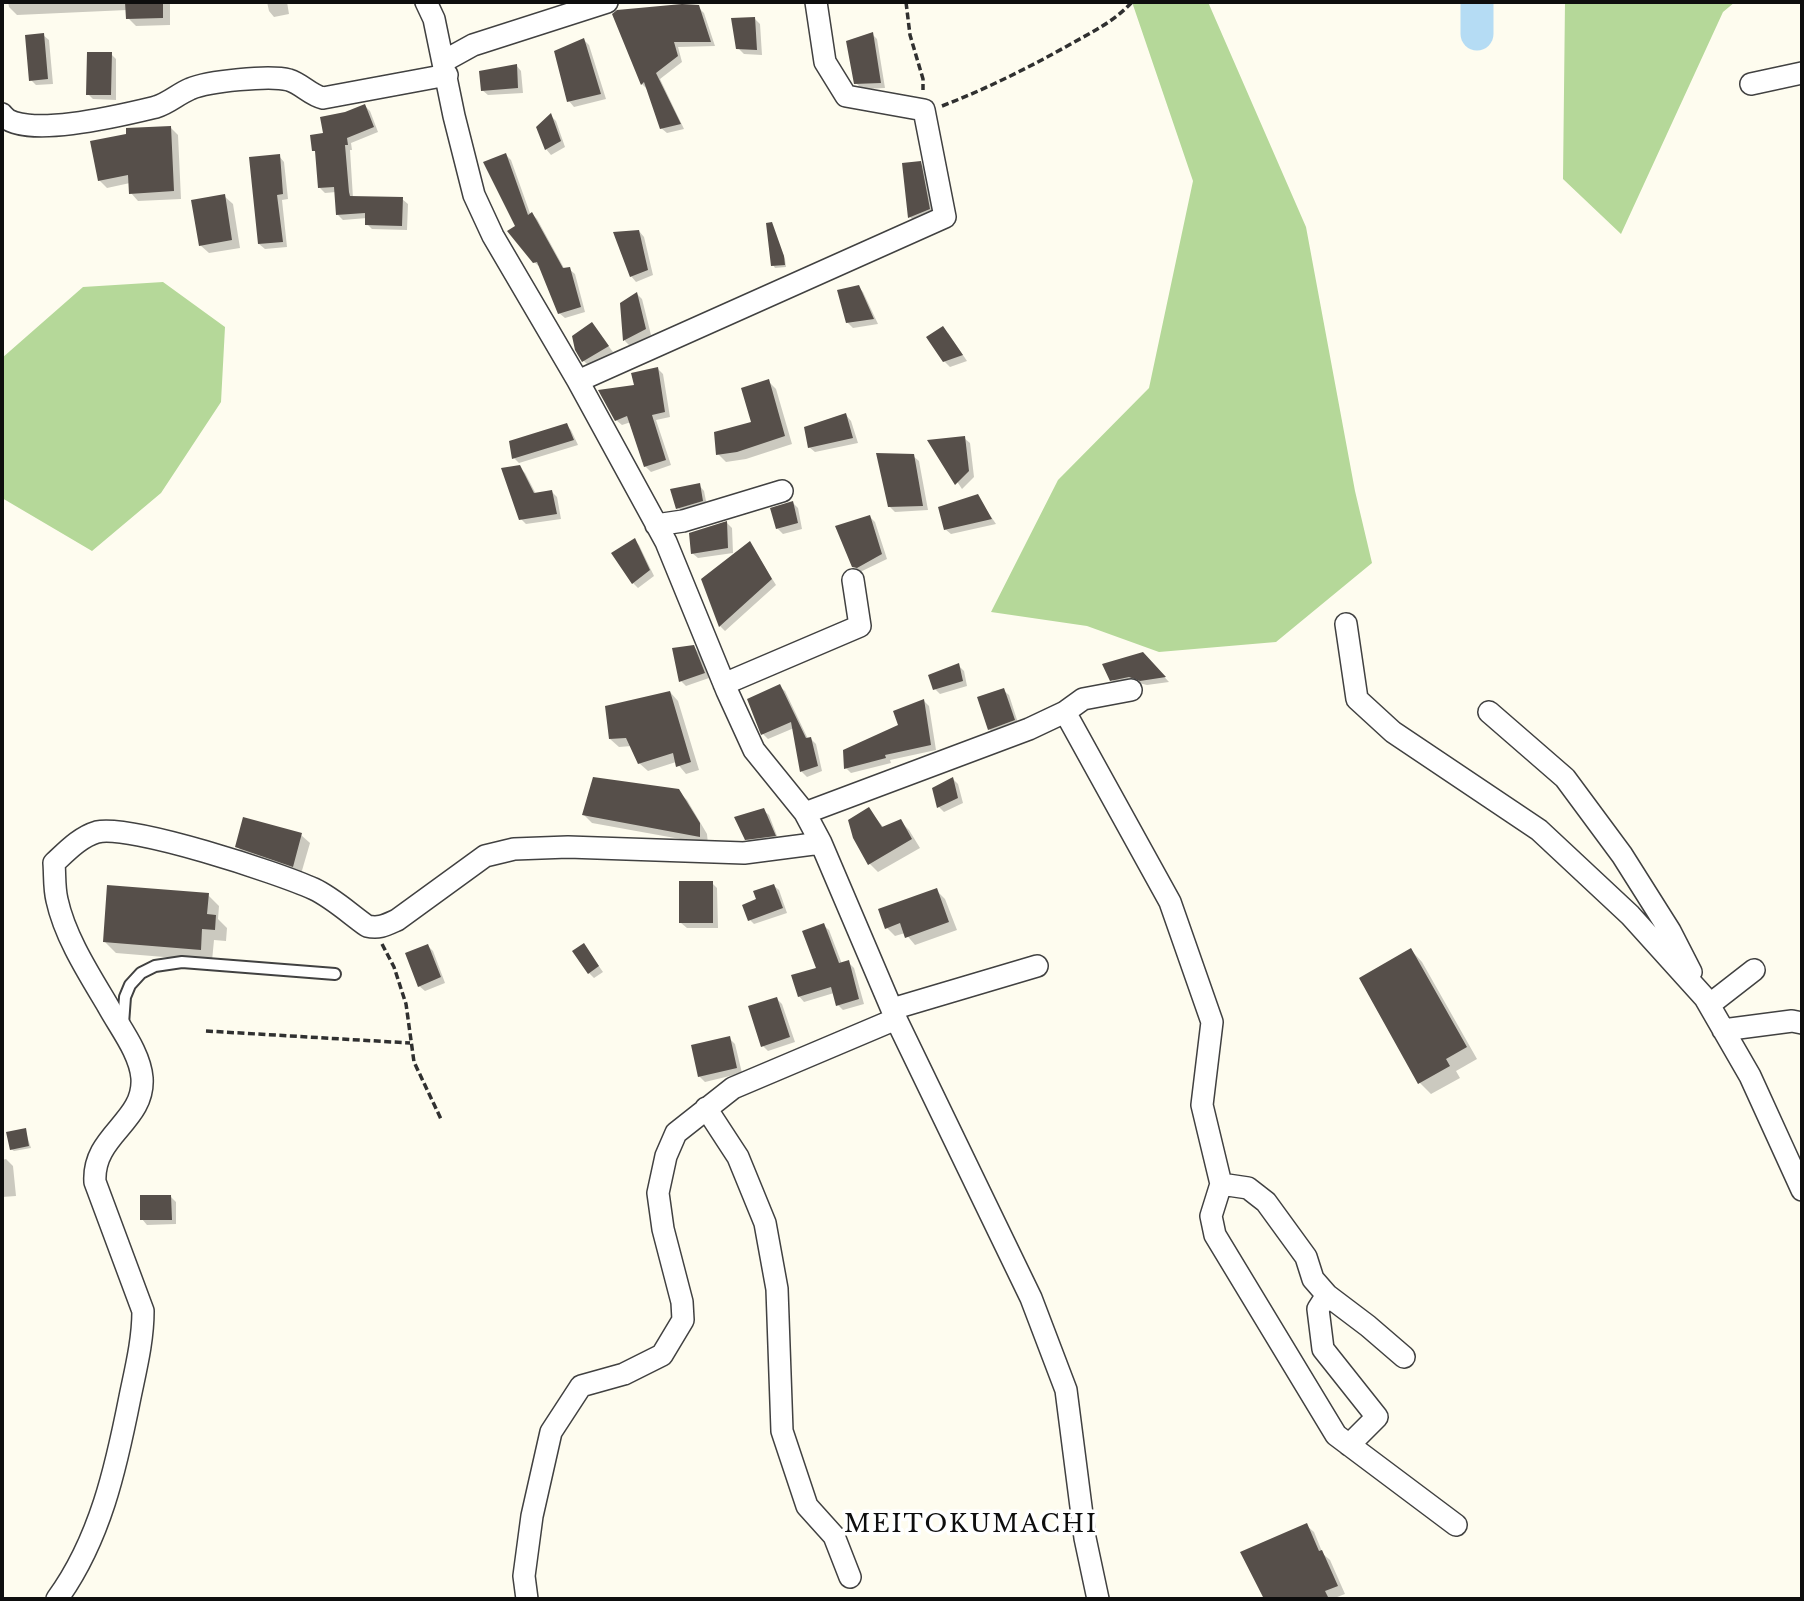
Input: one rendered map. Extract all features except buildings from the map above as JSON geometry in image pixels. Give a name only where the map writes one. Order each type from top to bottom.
[{"type":"street","points":[[426,2],[434,19],[474,195],[493,236],[579,381],[666,542],[754,750],[805,813],[821,843],[894,1014],[1031,1297],[1066,1390],[1085,1538],[1098,1599]]},
{"type":"street","points":[[2,114],[6,121],[18,125],[54,125],[95,120],[166,104],[195,87],[242,80],[284,79],[297,83],[316,96],[331,98],[446,68],[473,45],[607,2]]},
{"type":"street","points":[[579,381],[946,217],[923,110],[846,96],[825,62],[816,2]]},
{"type":"street","points":[[1751,84],[1802,73]]},
{"type":"street","points":[[656,525],[683,521],[782,492]]},
{"type":"street","points":[[724,684],[860,626],[853,580]]},
{"type":"street","points":[[1346,624],[1357,699],[1393,732],[1539,830],[1630,915],[1707,1002]]},
{"type":"street","points":[[805,813],[1029,729],[1065,712],[1083,699],[1131,690]]},
{"type":"street","points":[[1065,712],[1170,902],[1212,1021],[1202,1105],[1221,1184],[1211,1216],[1215,1235],[1336,1435],[1456,1525]]},
{"type":"street","points":[[1489,712],[1565,778],[1622,855],[1670,931],[1750,1076],[1802,1190]]},
{"type":"street","points":[[57,1599],[81,1562],[99,1520],[117,1455],[143,1328],[143,1311],[94,1182],[96,1160],[132,1111],[142,1090],[138,1059],[65,926],[56,897],[54,863],[77,842],[99,832],[129,833],[252,866],[316,890],[367,926],[384,927],[485,856],[514,849],[568,847],[744,853],[821,843]]},
{"type":"street","points":[[527,1599],[524,1576],[532,1516],[551,1432],[580,1386],[624,1374],[662,1355],[683,1320],[682,1302],[663,1229],[658,1193],[666,1156],[676,1133],[733,1088],[894,1014],[1037,966]]},
{"type":"street","points":[[1707,1002],[1754,970]]},
{"type":"street","points":[[1723,1030],[1792,1021],[1802,1023]]},
{"type":"street","points":[[706,1108],[738,1157],[765,1223],[777,1289],[782,1431],[807,1506],[834,1536],[850,1577]]},
{"type":"street","points":[[1221,1184],[1248,1188],[1266,1202],[1306,1257],[1313,1279],[1327,1295],[1404,1357]]},
{"type":"street","points":[[1327,1295],[1318,1309],[1322,1349],[1377,1417],[1349,1445]]},
{"type":"lane","points":[[122,1030],[125,998],[130,985],[141,973],[155,966],[182,962],[335,974]]},
{"type":"path","points":[[906,2],[910,35],[923,79],[923,110],[950,103],[1009,78],[1103,26],[1132,2]]},
{"type":"path","points":[[367,926],[388,954],[400,981],[414,1062],[442,1119]]},
{"type":"path","points":[[206,1031],[410,1043]]},
{"type":"green space","points":[[1132,2],[1208,2],[1306,227],[1355,491],[1372,563],[1276,642],[1159,652],[1087,626],[991,612],[1058,480],[1149,388],[1193,181]]},
{"type":"green space","points":[[1565,2],[1735,2],[1723,12],[1621,234],[1563,179]]},
{"type":"green space","points":[[163,282],[225,327],[221,402],[161,493],[92,551],[2,498],[2,358],[83,287]]},
{"type":"waterway","points":[[1477,2],[1477,34]]},
{"type":"district","name":"MEITOKUMACHI","points":[[971,1525]]}]
